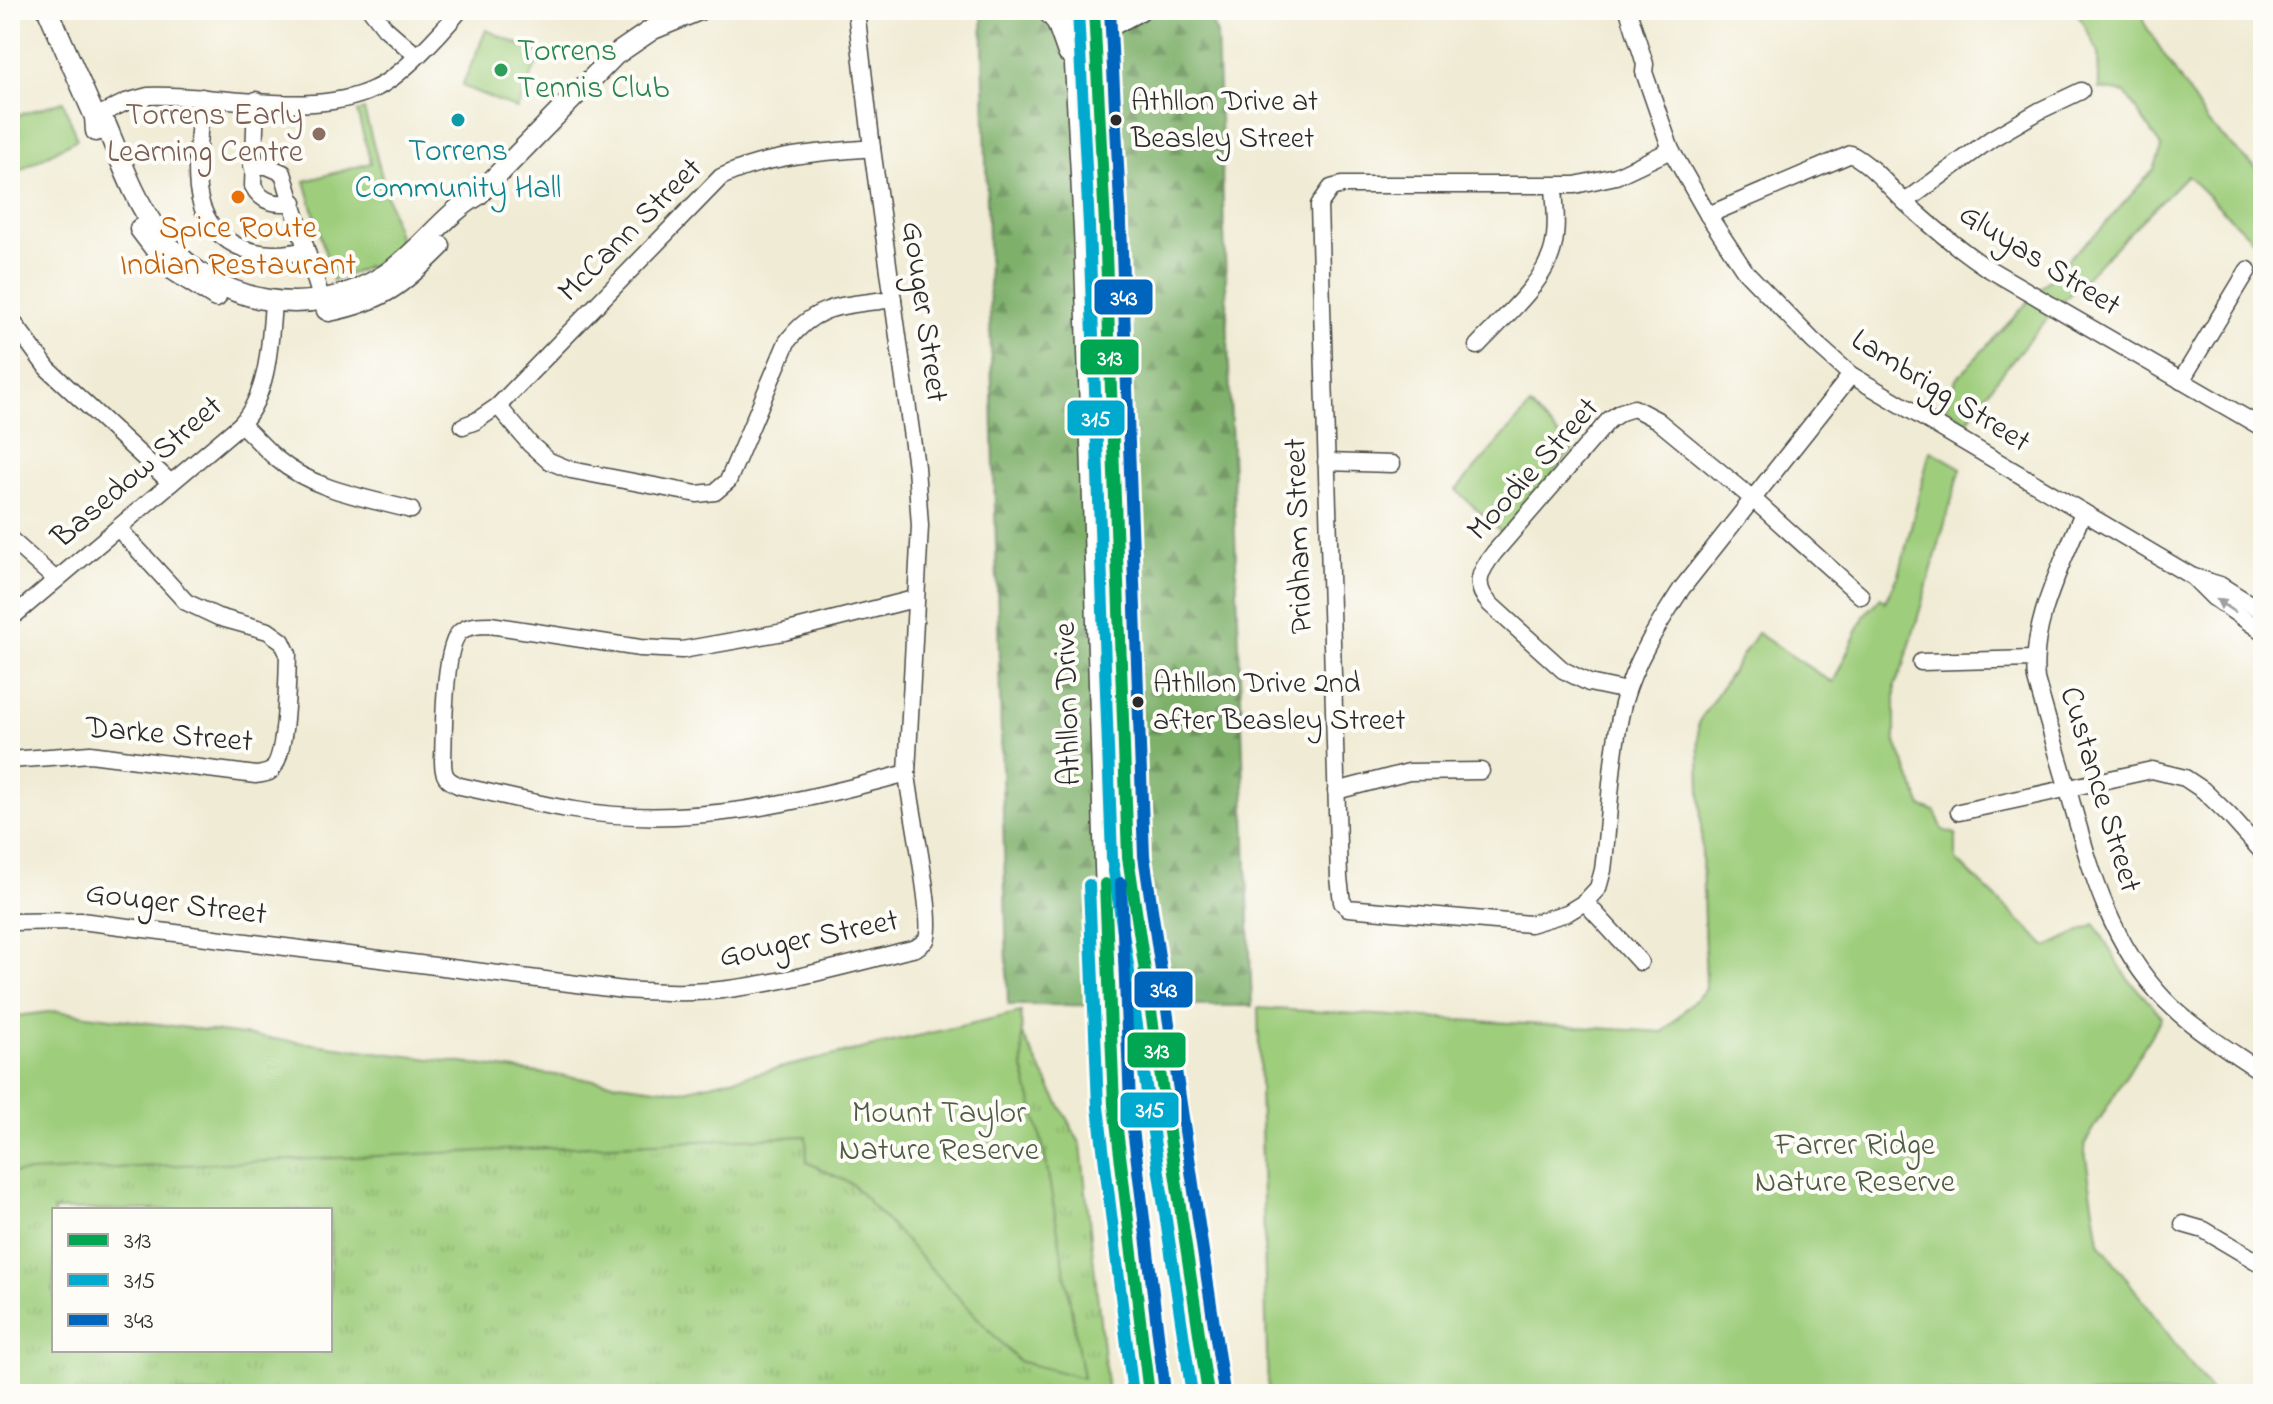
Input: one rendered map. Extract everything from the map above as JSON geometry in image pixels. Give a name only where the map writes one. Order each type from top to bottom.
[{"type":"main road","points":[[48,10],[95,117],[94,128],[133,218],[169,267],[221,301],[272,308],[359,305],[402,282],[469,214],[478,195],[615,55],[653,29],[699,10]]},
{"type":"main road","points":[[1047,10],[1057,22],[1076,76]]},
{"type":"main road","name":"Athllon Drive","points":[[1072,10],[1085,260],[1112,1078],[1149,1394]]},
{"type":"main road","name":"Athllon Drive","points":[[1094,10],[1128,857],[1208,1394]]},
{"type":"main road","points":[[1096,50],[1101,35],[1108,27],[1140,10]]},
{"type":"street","points":[[371,10],[385,28],[416,55]]},
{"type":"street","points":[[95,117],[126,102],[148,96],[316,104],[362,94],[378,88],[446,28],[460,10]]},
{"type":"street","name":"Gouger Street","points":[[10,922],[81,921],[624,990],[673,992],[782,981],[916,948],[926,940],[929,929],[923,876],[909,803],[907,773],[920,526],[916,467],[856,10]]},
{"type":"street","name":"Lambrigg Street","points":[[1619,10],[1637,66],[1644,72]]},
{"type":"street","name":"Lambrigg Street","points":[[1628,10],[1645,64],[1644,72],[1671,150],[1745,271],[1774,304],[1851,375],[2193,577],[2220,585],[2263,612]]},
{"type":"street","points":[[1905,202],[1991,139],[2081,91]]},
{"type":"street","points":[[202,97],[198,187],[210,222],[227,240],[249,252],[274,256],[305,250]]},
{"type":"street","points":[[256,100],[251,182],[260,197],[271,202],[294,202]]},
{"type":"street","name":"McCann Street","points":[[463,426],[498,406],[721,177],[748,164],[775,158],[872,148]]},
{"type":"street","name":"Pridham Street","points":[[1585,902],[1567,913],[1530,924],[1348,908],[1342,902],[1319,205],[1331,188],[1342,185],[1554,186],[1594,182],[1613,177],[1671,150]]},
{"type":"street","name":"Gluyas Street","points":[[1708,215],[1851,154],[1865,162],[1952,244],[1984,266],[2263,428]]},
{"type":"street","points":[[252,166],[267,166],[283,173],[323,306]]},
{"type":"street","points":[[1477,346],[1537,280],[1548,262],[1556,233],[1554,186]]},
{"type":"street","points":[[2181,381],[2248,270]]},
{"type":"street","points":[[498,406],[549,461],[571,470],[697,494],[715,492],[728,481],[787,342],[801,323],[820,312],[893,299]]},
{"type":"street","name":"Basedow Street","points":[[10,619],[253,411],[259,396],[272,308]]},
{"type":"street","points":[[10,318],[48,369],[171,483]]},
{"type":"street","points":[[1640,962],[1585,902],[1598,888],[1603,870],[1617,743],[1627,691],[1664,615],[1709,552],[1851,375]]},
{"type":"street","name":"Moodie Street","points":[[1627,691],[1589,683],[1563,670],[1482,596],[1478,583],[1482,569],[1609,420],[1621,412],[1634,408],[1657,420],[1753,499],[1861,596]]},
{"type":"street","points":[[241,424],[278,461],[304,477],[329,488],[411,510]]},
{"type":"street","points":[[1326,462],[1392,464]]},
{"type":"street","name":"Custance Street","points":[[2083,512],[2045,609],[2034,659],[2036,679],[2090,872],[2110,923],[2131,958],[2168,1003],[2263,1073]]},
{"type":"street","name":"Darke Street","points":[[10,760],[90,754],[256,775],[269,772],[277,763],[282,745],[287,646],[268,631],[218,617],[186,602],[118,528]]},
{"type":"street","points":[[10,539],[56,580]]},
{"type":"street","name":"Lambrigg Street","points":[[2193,577],[2214,598],[2263,632]]},
{"type":"street","points":[[907,773],[767,808],[658,815],[576,810],[460,786],[447,780],[443,761],[448,663],[452,645],[459,633],[468,627],[490,625],[640,648],[682,650],[784,632],[914,599]]},
{"type":"street","points":[[1921,662],[2034,659]]},
{"type":"street","points":[[1959,812],[2152,770],[2174,774],[2203,790],[2263,853]]},
{"type":"street","points":[[1336,791],[1409,772],[1481,771]]},
{"type":"street","points":[[2183,1224],[2204,1230],[2263,1265]]},
{"type":"green space","points":[[982,10],[1206,10],[1217,34],[1252,1006],[1008,1005]]},
{"type":"green space","points":[[2076,10],[2144,10],[2144,23],[2208,123],[2263,175],[2263,250],[2187,175],[2043,324],[1967,422],[1945,406],[1956,379],[2072,255],[2100,230],[2154,169],[2162,148],[2125,93],[2099,89],[2098,52]]},
{"type":"green space","name":"Torrens Tennis Club","points":[[486,30],[541,54],[517,109],[462,86]]},
{"type":"green space","points":[[63,101],[77,139],[10,176],[10,118]]},
{"type":"green space","points":[[364,110],[400,244],[373,265],[333,281],[305,181],[371,163],[357,112]]},
{"type":"green space","points":[[1530,406],[1573,450],[1502,533],[1456,490]]},
{"type":"green space","name":"Farrer Ridge Nature Reserve","points":[[1930,450],[1961,468],[1904,665],[1895,685],[1895,740],[1922,807],[1935,811],[1943,830],[1956,834],[1956,860],[2047,947],[2095,924],[2125,975],[2162,1017],[2084,1145],[2099,1242],[2213,1394],[1268,1394],[1258,1008],[1663,1032],[1706,989],[1698,723],[1757,633],[1833,683],[1865,614],[1881,597],[1885,602],[1899,575]]},
{"type":"green space","name":"Mount Taylor Nature Reserve","points":[[56,1011],[680,1091],[1021,1012],[1023,1068],[1044,1150],[1083,1378],[1018,1361],[852,1184],[807,1162],[806,1136],[10,1173],[10,1017]]},
{"type":"green space","points":[[1012,1015],[1081,1145],[1108,1394],[10,1394],[10,1020],[682,1093]]},
{"type":"transit line","name":"313","points":[[1094,10],[1128,857],[1208,1394]]},
{"type":"transit line","name":"343","points":[[1110,10],[1144,856],[1224,1392]]},
{"type":"transit line","name":"315","points":[[1078,11],[1112,858],[1192,1394]]},
{"type":"transit line","name":"343","points":[[1121,883],[1130,1104],[1165,1392]]},
{"type":"transit line","name":"313","points":[[1105,884],[1114,1105],[1149,1394]]},
{"type":"transit line","name":"315","points":[[1089,885],[1098,1107],[1133,1394]]},
{"type":"place","name":"Torrens Tennis Club","points":[[501,70]]},
{"type":"place","name":"Torrens Community Hall","points":[[458,120]]},
{"type":"place","name":"Athllon Drive at Beasley Street","points":[[1116,120]]},
{"type":"place","name":"Torrens Early Learning Centre","points":[[319,134]]},
{"type":"place","name":"Spice Route Indian Restaurant","points":[[238,197]]},
{"type":"place","name":"Athllon Drive 2nd after Beasley Street","points":[[1138,702]]}]
